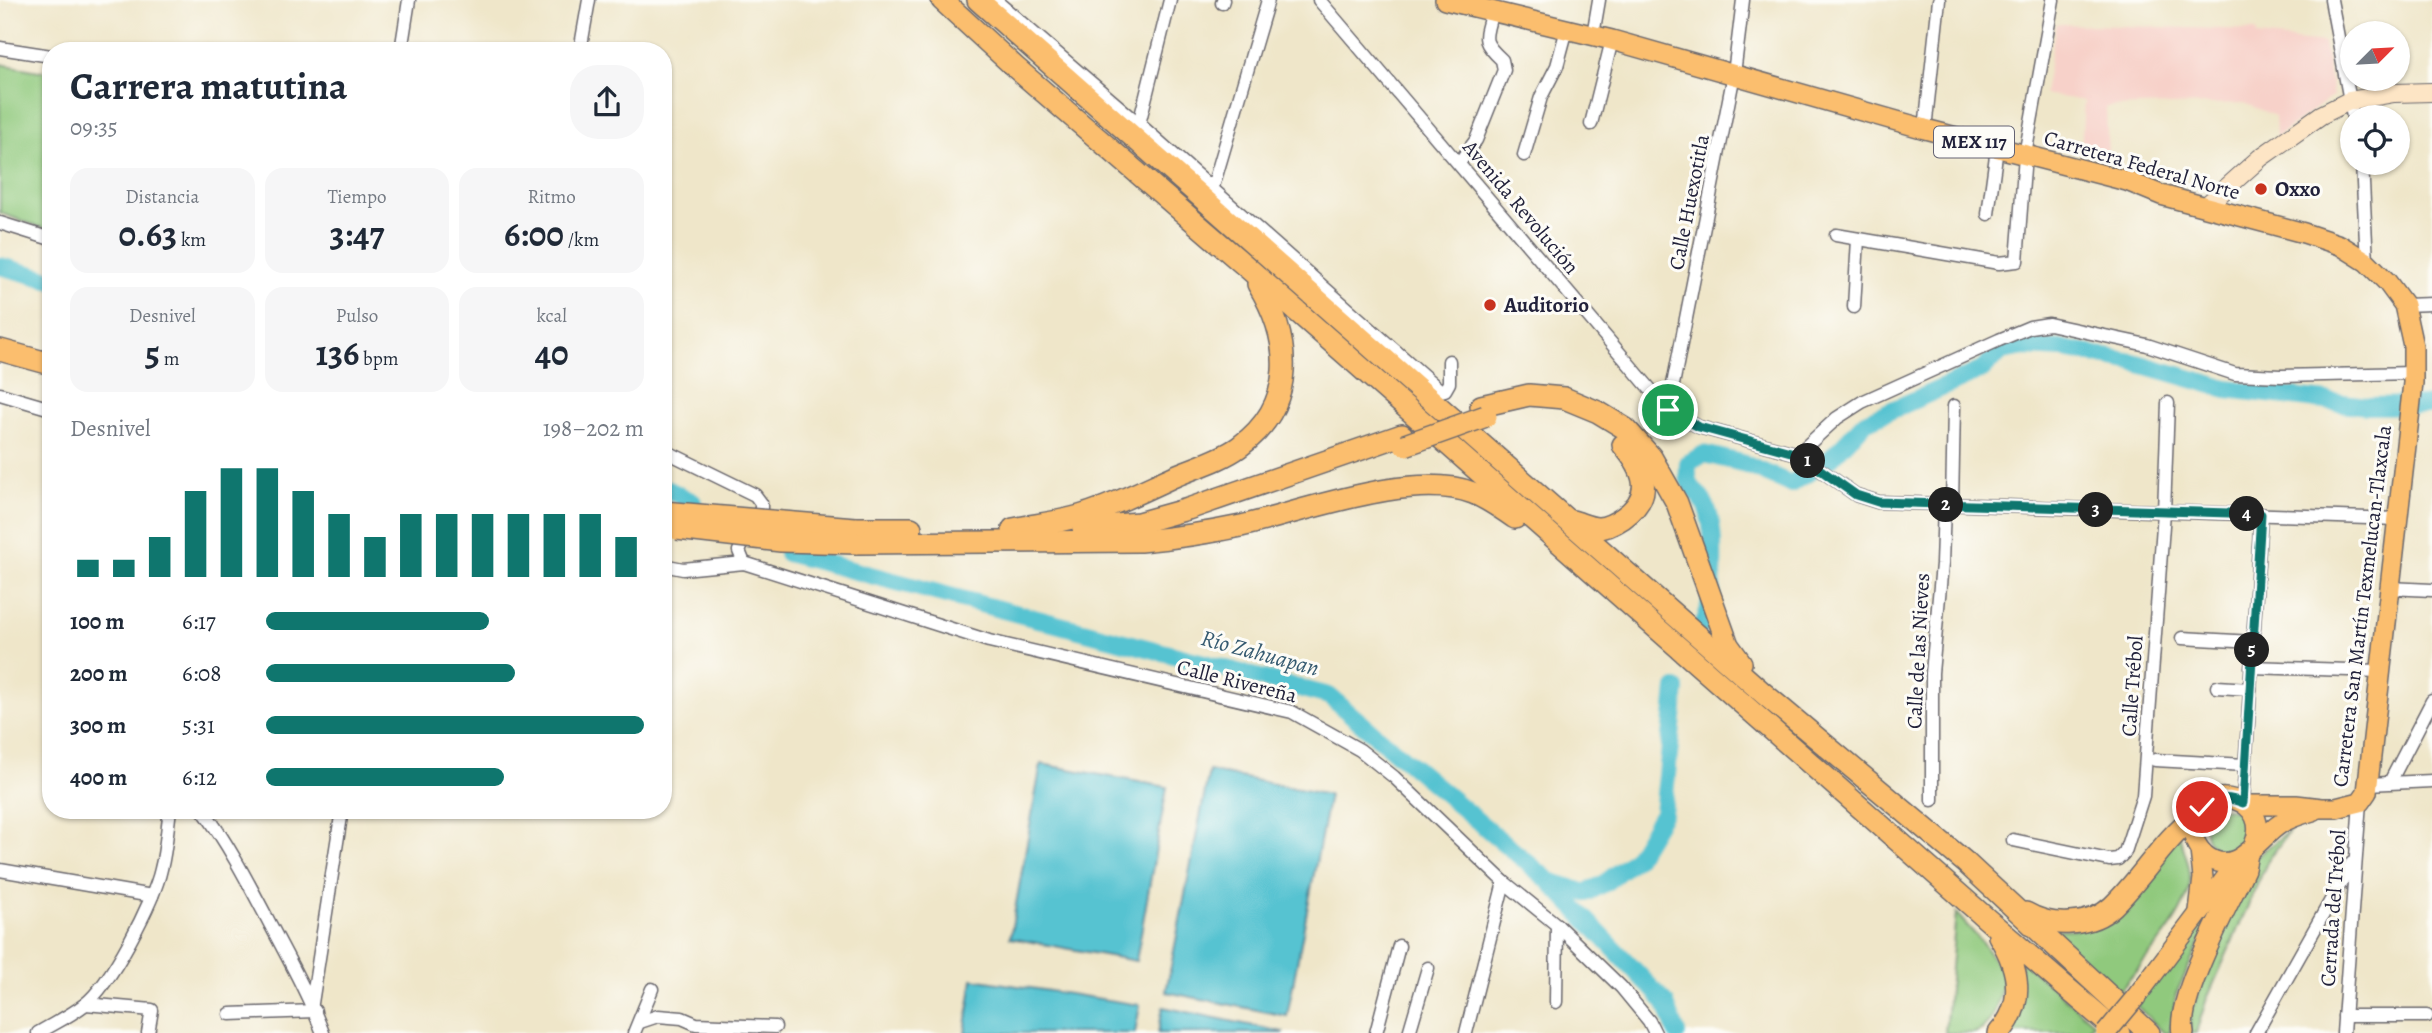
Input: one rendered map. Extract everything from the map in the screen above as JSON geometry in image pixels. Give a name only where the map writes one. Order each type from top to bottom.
[{"type":"highway","points":[[943,0],[1016,68],[1249,269],[2119,1033]]},
{"type":"highway","points":[[978,0],[1763,693],[2009,902],[2149,1033]]},
{"type":"highway","points":[[1013,529],[1084,515],[1115,503],[1237,448],[1260,428],[1277,400],[1285,366],[1283,342],[1267,300],[1249,269]]},
{"type":"highway","points":[[0,349],[42,361]]},
{"type":"highway","points":[[0,363],[42,375]]},
{"type":"highway","points":[[1100,540],[1146,532],[1180,522],[1529,395],[1564,398],[1598,412],[1626,429],[1651,457],[1677,503],[1728,645],[1763,693]]},
{"type":"highway","points":[[1483,411],[1563,410],[1601,426],[1618,438],[1638,463],[1644,487],[1638,507],[1619,521],[1599,528],[1570,521]]},
{"type":"highway","points":[[672,528],[781,541],[856,535],[1087,528],[1138,523],[1404,440]]},
{"type":"highway","points":[[672,513],[856,535],[1140,541],[1240,526],[1378,492],[1427,486],[1472,492],[1531,529],[1548,532]]},
{"type":"highway","points":[[2009,902],[2030,916],[2054,923],[2082,923],[2111,908],[2177,829],[2197,814]]},
{"type":"highway","points":[[2183,1033],[2189,988],[2244,869],[2246,854]]},
{"type":"highway","points":[[1988,920],[2008,951],[2018,982],[2015,1009],[1999,1033]]},
{"type":"main road","name":"Carretera Federal Norte","points":[[1445,0],[1612,40],[1925,129],[2127,181],[2161,195],[2340,245],[2367,262],[2388,282],[2404,305],[2413,346],[2413,378]]},
{"type":"main road","points":[[2362,105],[2395,93],[2432,92]]},
{"type":"main road","points":[[2204,207],[2260,158],[2321,115],[2340,111]]},
{"type":"main road","name":"Carretera San Martín Texmelucan-Tlaxcala","points":[[2244,804],[2344,807],[2364,793],[2413,378]]},
{"type":"main road","points":[[2106,1033],[2136,998],[2246,854],[2257,836],[2257,822],[2244,804],[2235,799],[2217,798],[2197,814],[2193,832],[2200,850],[2203,886],[2198,916]]},
{"type":"main road","points":[[2200,850],[2218,862],[2246,854],[2282,822],[2322,808]]},
{"type":"street","points":[[402,42],[409,0]]},
{"type":"street","points":[[582,42],[589,0]]},
{"type":"street","points":[[995,0],[1441,391],[1445,390],[1449,383],[1448,361]]},
{"type":"street","points":[[1139,124],[1170,0]]},
{"type":"street","points":[[1212,190],[1268,0]]},
{"type":"street","name":"Avenida Revolución","points":[[1320,0],[1668,410],[1699,427],[1802,457],[1866,500],[2398,519]]},
{"type":"street","points":[[1593,35],[1599,0]]},
{"type":"street","points":[[1925,129],[1939,0]]},
{"type":"street","points":[[1836,235],[1999,262],[2017,261],[2025,155],[2053,0]]},
{"type":"street","points":[[2331,0],[2350,105]]},
{"type":"street","name":"Calle Huexotitla","points":[[1668,410],[1734,74],[1739,1]]},
{"type":"street","points":[[1459,163],[1476,139],[1504,70],[1503,60],[1486,44],[1492,11]]},
{"type":"street","points":[[1524,155],[1546,85],[1557,66],[1567,29]]},
{"type":"street","points":[[1591,124],[1612,40]]},
{"type":"street","points":[[0,48],[42,55]]},
{"type":"street","points":[[1988,214],[1997,148]]},
{"type":"street","points":[[2363,175],[2367,262]]},
{"type":"street","points":[[0,223],[42,236]]},
{"type":"street","points":[[1854,307],[1858,239]]},
{"type":"street","points":[[2404,305],[2432,304]]},
{"type":"street","points":[[1802,457],[1837,418],[1862,402],[2030,327],[2049,324],[2147,345],[2235,374],[2413,378]]},
{"type":"street","points":[[0,394],[42,406]]},
{"type":"street","name":"Calle Trébol","points":[[2013,840],[2109,860],[2118,859],[2126,852],[2143,796],[2164,512],[2168,403]]},
{"type":"street","name":"Calle de las Nieves","points":[[1932,800],[1932,673],[1948,505],[1954,406]]},
{"type":"street","points":[[672,454],[755,495],[761,503],[761,509],[739,551],[744,563],[683,569],[672,567]]},
{"type":"street","points":[[2244,804],[2261,514]]},
{"type":"street","name":"Calle Rivereña","points":[[744,563],[989,641],[1292,712],[1360,750],[1394,777],[1504,882],[1557,925],[1621,987],[1649,1021],[1655,1033]]},
{"type":"street","points":[[2389,588],[2432,590]]},
{"type":"street","points":[[2182,638],[2253,642]]},
{"type":"street","points":[[2251,667],[2380,671]]},
{"type":"street","points":[[2217,687],[2250,689]]},
{"type":"street","points":[[2390,782],[2432,701]]},
{"type":"street","points":[[2155,760],[2245,765]]},
{"type":"street","points":[[2364,793],[2390,782],[2432,781]]},
{"type":"street","name":"Cerrada del Trébol","points":[[2343,1033],[2355,858],[2364,793]]},
{"type":"street","points":[[38,1033],[86,1004],[112,971],[138,927],[152,896],[161,870],[169,819]]},
{"type":"street","points":[[210,819],[251,888],[313,1007],[323,1033]]},
{"type":"street","points":[[313,1007],[341,819]]},
{"type":"street","points":[[2256,1033],[2355,858]]},
{"type":"street","points":[[0,870],[152,896]]},
{"type":"street","points":[[1466,1033],[1504,882]]},
{"type":"street","points":[[1556,1002],[1557,925]]},
{"type":"street","points":[[1376,1033],[1399,946]]},
{"type":"street","points":[[1409,1033],[1428,968]]},
{"type":"street","points":[[637,1027],[652,989]]},
{"type":"street","points":[[86,1004],[152,1010],[148,1033]]},
{"type":"street","points":[[230,1014],[313,1007]]},
{"type":"street","points":[[637,1027],[658,1016],[682,1018],[696,1024],[733,1029],[775,1027]]},
{"type":"street","name":"Cerrada del Trébol","points":[[2344,1016],[2427,1016]]},
{"type":"shaded area","points":[[2056,24],[2256,30],[2257,36],[2324,43],[2333,96],[2276,137],[2275,116],[2244,103],[2106,107],[2108,156],[2081,153],[2084,101],[2044,94]]},
{"type":"green space","points":[[0,64],[42,71],[42,228],[0,213]]},
{"type":"green space","points":[[2226,809],[2241,815],[2247,830],[2241,845],[2226,851],[2211,845],[2205,830],[2211,815]]},
{"type":"green space","points":[[2291,829],[2268,860],[2206,1001],[2196,1033],[2190,1033],[2191,1011],[2256,857]]},
{"type":"green space","points":[[2179,835],[2189,870],[2187,895],[2173,924],[2120,991],[2046,930],[2078,929]]},
{"type":"green space","points":[[2227,884],[2176,994],[2170,1033],[2164,1033],[2135,1004]]},
{"type":"green space","points":[[1956,913],[1981,941],[2003,973],[1996,1008],[1988,1024],[1974,1033],[1945,1033]]},
{"type":"green space","points":[[2022,961],[2094,1023],[2085,1033],[2004,1033]]},
{"type":"water","points":[[1041,764],[1167,787],[1136,961],[1010,938]]},
{"type":"water","points":[[1209,771],[1329,795],[1287,1016],[1166,992]]},
{"type":"water","points":[[973,979],[1140,1005],[1135,1033],[965,1033]]},
{"type":"water","points":[[1163,1007],[1283,1032],[1158,1033]]},
{"type":"waterway","name":"Río Zahuapan","points":[[0,266],[42,278]]},
{"type":"waterway","points":[[1703,625],[1712,584],[1712,532],[1706,506],[1688,479],[1688,463],[1704,454],[1742,463],[1791,484],[1830,459],[1865,422],[1982,370],[2002,351],[2025,347],[2064,349],[2133,362],[2227,389],[2367,406],[2432,405]]},
{"type":"waterway","name":"Río Zahuapan","points":[[672,492],[693,502]]},
{"type":"waterway","name":"Río Zahuapan","points":[[787,553],[1329,696],[1548,880],[1665,1002],[1677,1033]]},
{"type":"waterway","points":[[1550,881],[1586,893],[1605,883],[1636,858],[1663,813],[1676,689]]},
{"type":"place","name":"Oxxo","points":[[2261,189]]},
{"type":"place","name":"Auditorio","points":[[1490,305]]},
{"type":"route","points":[[1668,410],[1699,427],[1798,454],[1866,500],[1944,505],[2261,514],[2243,803],[2226,797],[2217,798],[2202,807]]}]
